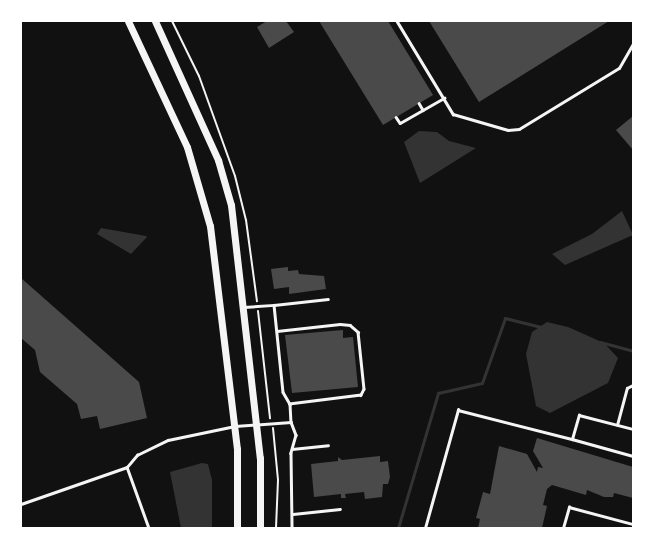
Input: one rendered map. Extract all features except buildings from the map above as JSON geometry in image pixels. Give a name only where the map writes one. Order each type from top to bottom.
[{"type":"main road","points":[[128,21],[173,113],[199,184],[217,270],[235,426],[237,528]]},
{"type":"main road","points":[[155,21],[218,160],[230,205],[244,306],[257,424],[260,528]]},
{"type":"lane","points":[[397,21],[444,98],[460,118],[519,129],[619,68],[633,44]]},
{"type":"lane","points":[[396,117],[400,123],[444,98]]},
{"type":"lane","points":[[419,103],[423,110]]},
{"type":"lane","points":[[244,306],[328,299]]},
{"type":"lane","points":[[274,304],[283,392],[290,404],[292,422],[296,435],[292,448],[292,528]]},
{"type":"lane","points":[[277,330],[340,324],[350,326],[358,332],[364,389],[361,395],[290,404]]},
{"type":"lane","points":[[617,425],[627,388],[633,384]]},
{"type":"lane","points":[[425,528],[458,410],[633,456]]},
{"type":"lane","points":[[572,440],[580,415],[633,430]]},
{"type":"lane","points":[[21,504],[127,467],[138,455],[168,440],[235,426],[292,422]]},
{"type":"lane","points":[[292,448],[328,445]]},
{"type":"lane","points":[[127,467],[149,528]]},
{"type":"lane","points":[[564,528],[569,507],[633,524]]},
{"type":"lane","points":[[293,514],[340,509]]},
{"type":"shaded area","points":[[419,131],[437,132],[449,141],[476,148],[420,183],[404,142]]},
{"type":"shaded area","points":[[622,211],[633,235],[565,265],[552,254],[592,234]]},
{"type":"shaded area","points":[[101,228],[147,237],[131,254],[97,234]]},
{"type":"shaded area","points":[[547,322],[568,327],[604,343],[618,358],[608,383],[550,413],[536,406],[526,354],[532,332]]},
{"type":"shaded area","points":[[202,463],[208,464],[212,480],[212,528],[181,528],[170,472]]},
{"type":"waterway","points":[[398,528],[438,393],[482,383],[505,318],[541,327]]},
{"type":"waterway","points":[[600,342],[633,351]]}]
